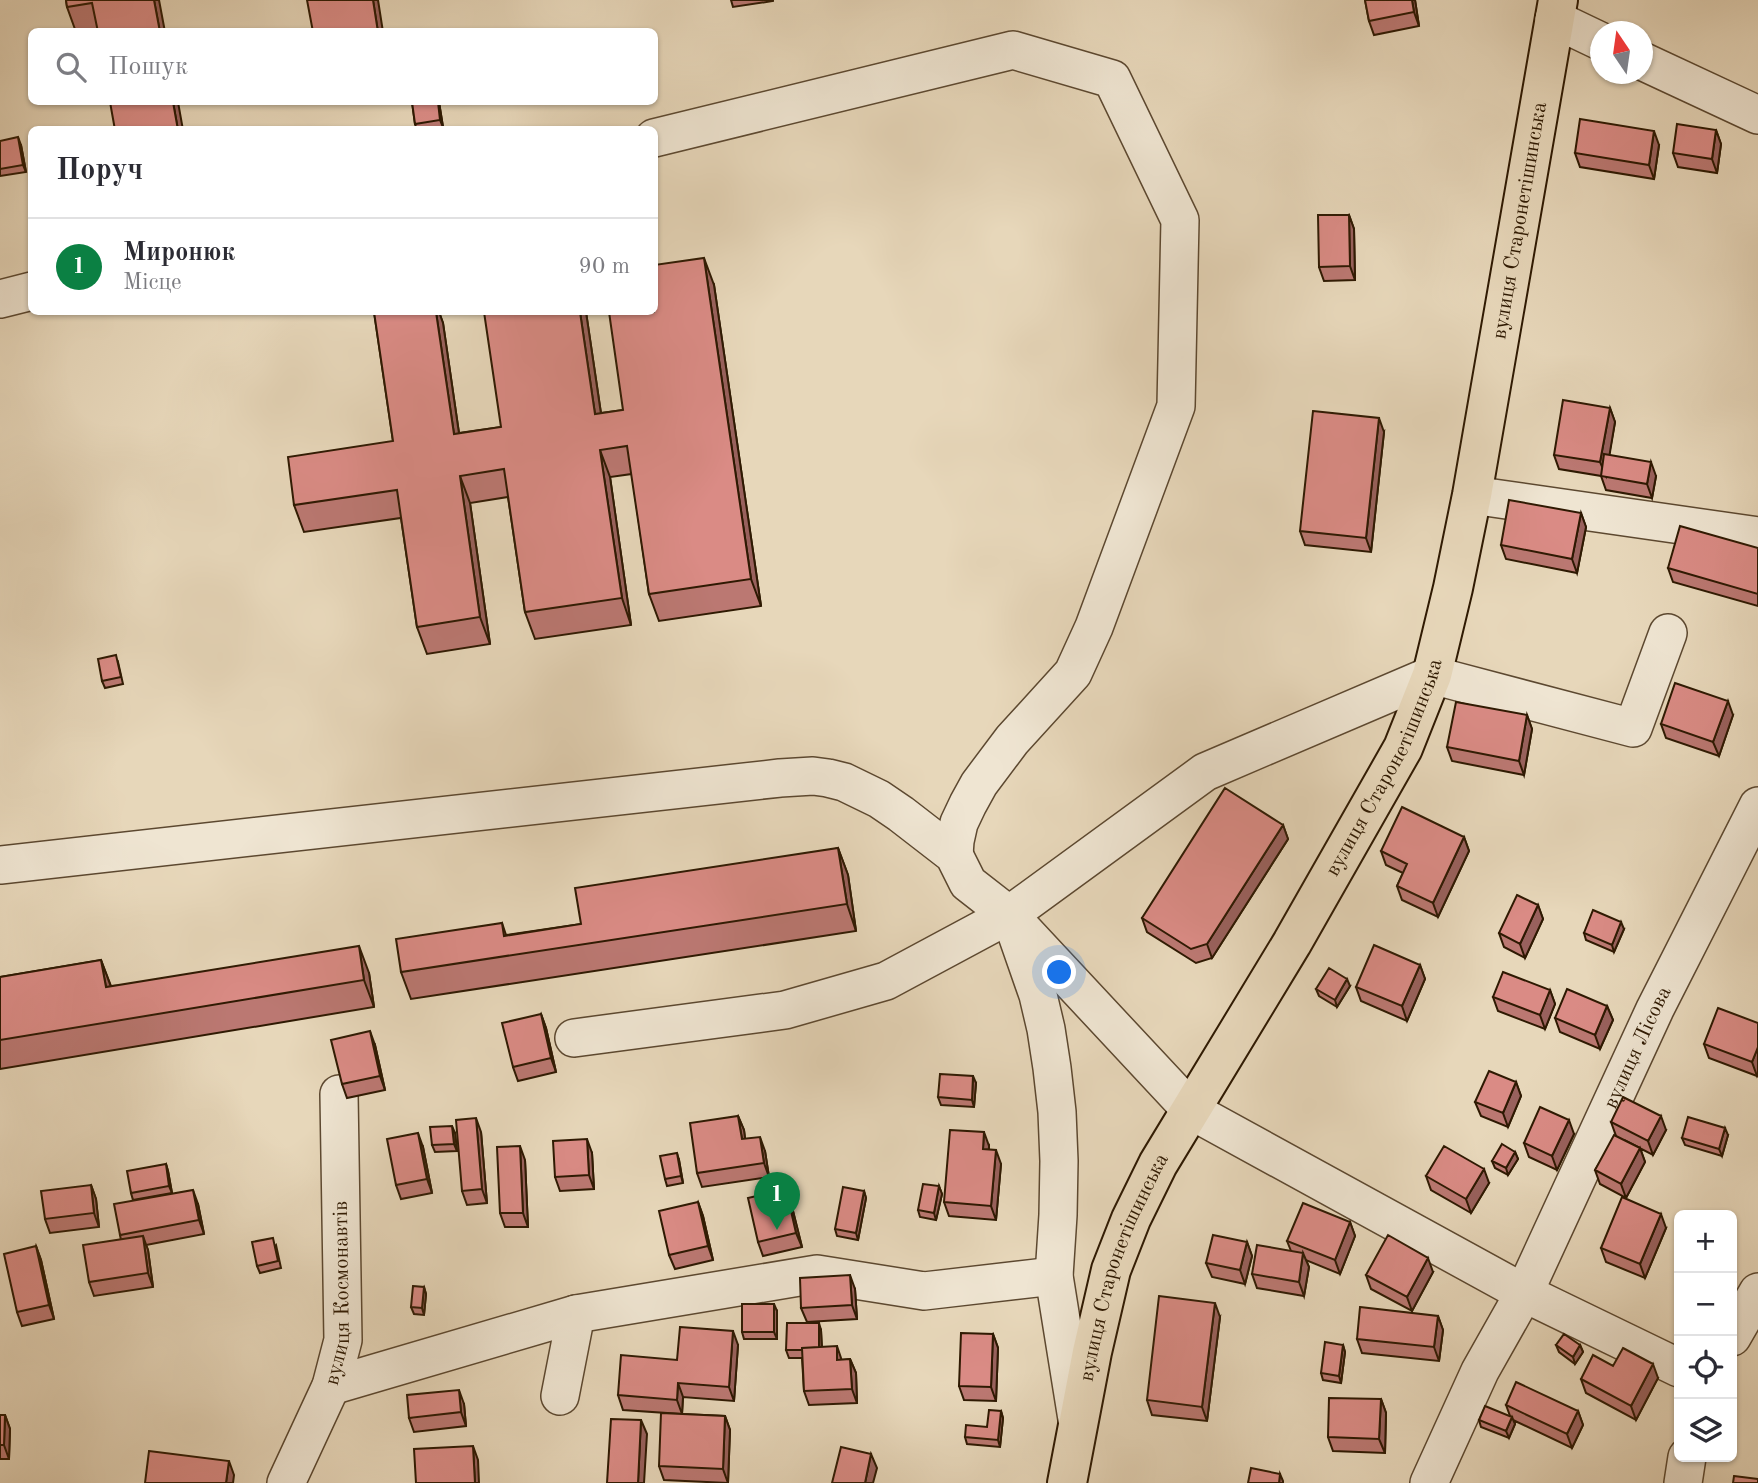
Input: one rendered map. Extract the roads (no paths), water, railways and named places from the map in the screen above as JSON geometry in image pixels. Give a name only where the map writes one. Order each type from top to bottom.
[{"type":"main road","name":"вулиця Старонетішинська","points":[[1067,1483],[1111,1270],[1131,1219],[1158,1164],[1292,943],[1403,748],[1432,675],[1472,495],[1556,10]]},
{"type":"street","points":[[1556,10],[1590,33]]},
{"type":"street","points":[[658,137],[1013,50],[1112,79],[1180,219],[1176,406],[1094,627],[1073,673],[1012,740],[979,784],[959,823],[954,855]]},
{"type":"street","points":[[1653,66],[1758,115]]},
{"type":"street","points":[[0,299],[28,292]]},
{"type":"street","points":[[1472,495],[1758,536]]},
{"type":"street","points":[[574,1038],[786,1010],[886,981],[1009,915],[1205,772],[1432,675],[1633,728],[1668,633]]},
{"type":"street","points":[[0,865],[797,776],[844,782],[901,814],[954,855],[968,883],[1009,915],[1192,1111],[1524,1293],[1674,1366]]},
{"type":"street","name":"вулиця Лісова","points":[[1429,1483],[1480,1371],[1524,1293],[1655,1009],[1758,806]]},
{"type":"street","points":[[1009,915],[1038,995],[1052,1068],[1059,1161],[1054,1276],[1078,1420]]},
{"type":"street","name":"вулиця Космонавтів","points":[[286,1483],[331,1386],[342,1339],[339,1094]]},
{"type":"street","points":[[331,1386],[576,1314],[817,1274],[924,1291],[1054,1276]]},
{"type":"street","points":[[1733,1336],[1758,1292]]},
{"type":"street","points":[[560,1396],[576,1314]]},
{"type":"street","points":[[1683,1483],[1685,1462]]},
{"type":"place","name":"Миронюк","points":[[777,1230]]}]
